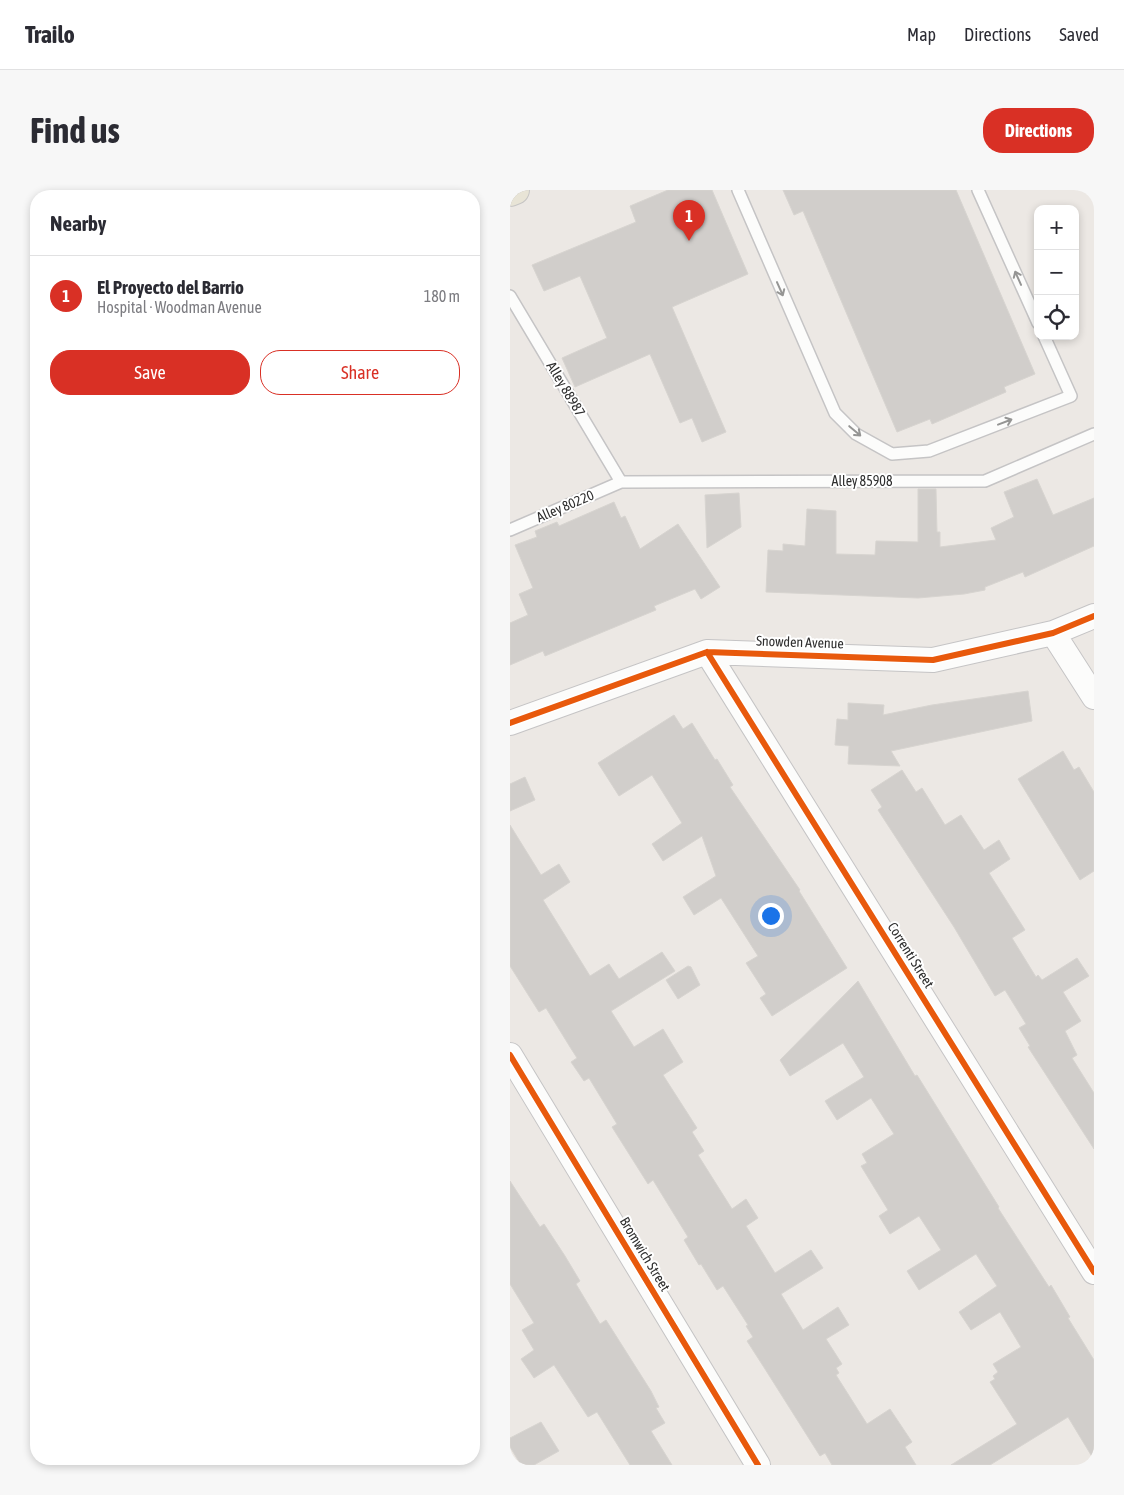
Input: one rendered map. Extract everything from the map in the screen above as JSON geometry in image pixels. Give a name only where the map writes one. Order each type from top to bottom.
[{"type":"main road","points":[[510,192],[515,190]]},
{"type":"street","name":"Snowden Avenue","points":[[510,722],[707,652],[933,660],[1053,633],[1094,616]]},
{"type":"street","points":[[1053,633],[1094,697]]},
{"type":"street","name":"Correnti Street","points":[[707,652],[1094,1272]]},
{"type":"street","name":"Bromwich Street","points":[[510,1055],[758,1465]]},
{"type":"lane","points":[[738,190],[835,413],[856,434],[892,454],[929,451],[1071,396],[1046,340]]},
{"type":"lane","points":[[978,190],[1034,314]]},
{"type":"lane","name":"Alley 88987","points":[[511,299],[621,482]]},
{"type":"lane","name":"Alley 85908","points":[[621,482],[985,481],[1094,434]]},
{"type":"lane","name":"Alley 80220","points":[[510,530],[621,482]]},
{"type":"building","points":[[668,190],[712,190],[748,274],[672,307],[726,432],[702,442],[692,418],[680,423],[650,354],[575,387],[562,358],[607,338],[580,276],[544,291],[532,265],[636,222],[630,206]]},
{"type":"building","points":[[783,190],[956,190],[1035,374],[1004,387],[1006,392],[932,424],[930,419],[897,432],[803,211],[794,215]]},
{"type":"building","points":[[1037,479],[1053,515],[1094,498],[1094,546],[1025,577],[1023,572],[985,587],[985,590],[964,594],[918,598],[766,592],[768,550],[783,551],[783,544],[805,546],[807,509],[836,511],[836,554],[875,555],[876,541],[918,542],[918,489],[936,489],[937,532],[940,532],[940,547],[996,540],[991,528],[1014,517],[1004,492]]},
{"type":"building","points":[[739,493],[741,527],[707,548],[705,495]]},
{"type":"building","points":[[614,502],[621,518],[625,516],[640,549],[678,524],[720,587],[701,599],[695,589],[654,606],[656,610],[545,656],[543,651],[510,665],[510,623],[528,615],[519,594],[533,588],[515,545],[537,537],[535,531],[557,522],[559,526]]},
{"type":"building","points":[[1028,691],[1032,721],[891,751],[900,766],[848,764],[849,746],[835,745],[837,719],[848,720],[848,703],[884,705],[883,715],[932,705]]},
{"type":"building","points":[[674,715],[683,729],[692,723],[715,760],[717,759],[733,785],[730,787],[800,890],[847,968],[772,1016],[760,998],[766,994],[746,963],[758,956],[721,898],[694,915],[683,897],[716,876],[702,836],[663,861],[652,844],[682,823],[652,775],[619,796],[598,763]]},
{"type":"building","points":[[1063,751],[1074,770],[1079,767],[1094,792],[1094,871],[1080,880],[1018,779]]},
{"type":"building","points":[[902,770],[916,792],[922,788],[945,825],[961,815],[984,850],[999,840],[1010,859],[989,873],[1025,930],[1012,938],[1036,977],[1038,975],[1042,980],[1077,958],[1089,976],[1063,992],[1081,1021],[1065,1031],[1077,1055],[1072,1058],[1094,1093],[1094,1149],[1028,1047],[1030,1046],[1019,1028],[1026,1024],[1005,990],[995,996],[954,927],[878,810],[882,807],[871,790]]},
{"type":"building","points":[[525,777],[535,800],[510,811],[510,784]]},
{"type":"building","points":[[510,825],[541,875],[559,864],[570,882],[543,900],[590,976],[609,964],[619,979],[662,952],[675,971],[611,1011],[634,1047],[663,1029],[683,1062],[663,1075],[697,1128],[692,1132],[704,1151],[698,1155],[732,1209],[746,1199],[758,1218],[746,1226],[775,1273],[811,1250],[823,1268],[781,1294],[803,1330],[838,1307],[849,1325],[826,1339],[842,1364],[836,1368],[839,1373],[836,1375],[867,1424],[890,1409],[912,1442],[905,1447],[916,1465],[832,1465],[825,1453],[820,1456],[747,1341],[753,1337],[746,1326],[748,1325],[723,1286],[717,1290],[701,1264],[699,1265],[684,1240],[688,1237],[653,1180],[648,1184],[612,1127],[617,1124],[589,1078],[584,1081],[571,1062],[577,1058],[546,1008],[539,1012],[510,966]]},
{"type":"building","points":[[688,966],[691,967],[700,985],[678,999],[666,980]]},
{"type":"building","points":[[858,981],[998,1208],[1049,1287],[1051,1285],[1070,1317],[1068,1318],[1094,1360],[1094,1460],[1068,1417],[990,1465],[951,1465],[1017,1424],[990,1382],[995,1379],[993,1376],[998,1372],[993,1364],[1021,1347],[1000,1312],[971,1330],[959,1312],[997,1286],[976,1254],[919,1290],[907,1271],[941,1250],[919,1216],[890,1234],[879,1216],[888,1210],[861,1166],[867,1163],[862,1154],[894,1134],[871,1098],[837,1120],[825,1101],[864,1077],[843,1043],[790,1076],[780,1060]]},
{"type":"building","points":[[510,1181],[540,1227],[544,1224],[565,1256],[580,1281],[576,1284],[600,1324],[606,1320],[651,1391],[659,1407],[656,1408],[665,1423],[651,1431],[672,1465],[630,1465],[597,1412],[588,1417],[554,1365],[534,1378],[521,1359],[534,1350],[522,1330],[534,1323],[510,1284]]},
{"type":"building","points":[[541,1422],[559,1451],[534,1465],[521,1465],[510,1447],[510,1438]]},
{"type":"cycle path","points":[[510,723],[707,652],[933,660],[1053,633],[1094,616]]},
{"type":"cycle path","points":[[707,652],[1094,1272]]},
{"type":"cycle path","points":[[510,1055],[758,1465]]},
{"type":"place","name":"El Proyecto del Barrio","points":[[689,241]]}]
